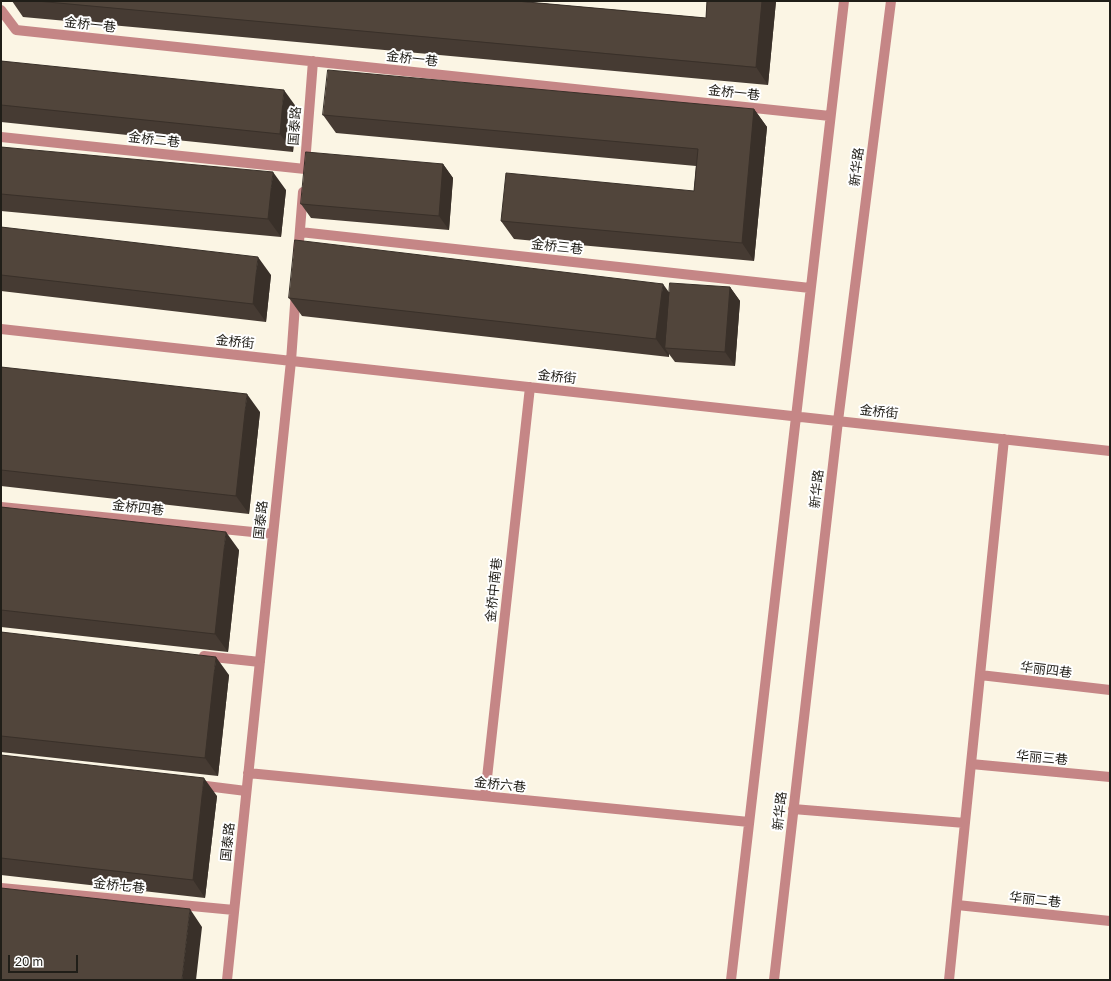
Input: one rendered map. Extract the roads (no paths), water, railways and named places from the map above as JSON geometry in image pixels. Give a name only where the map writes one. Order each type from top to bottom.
[{"type":"street","points":[[730,980],[844,1]]},
{"type":"street","name":"新华路","points":[[774,980],[838,421],[891,1]]},
{"type":"street","name":"金桥一巷","points":[[1,10],[16,30],[830,116]]},
{"type":"street","name":"国泰路","points":[[298,262],[313,62]]},
{"type":"street","name":"金桥二巷","points":[[1,137],[304,177]]},
{"type":"street","name":"金桥三巷","points":[[300,232],[810,288]]},
{"type":"street","name":"国泰路","points":[[227,980],[291,361],[296,285]]},
{"type":"street","name":"金桥街","points":[[1,329],[1110,451]]},
{"type":"street","name":"金桥中南巷","points":[[485,796],[530,387]]},
{"type":"street","points":[[949,980],[1004,439]]},
{"type":"street","name":"金桥四巷","points":[[1,507],[273,534]]},
{"type":"street","points":[[197,656],[260,662]]},
{"type":"street","name":"华丽四巷","points":[[980,675],[1110,690]]},
{"type":"street","name":"华丽三巷","points":[[971,764],[1110,777]]},
{"type":"street","name":"金桥六巷","points":[[248,774],[749,822]]},
{"type":"street","points":[[191,785],[246,791]]},
{"type":"street","points":[[793,809],[965,824]]},
{"type":"street","name":"金桥七巷","points":[[1,888],[234,910]]},
{"type":"street","name":"华丽二巷","points":[[957,905],[1110,922]]}]
